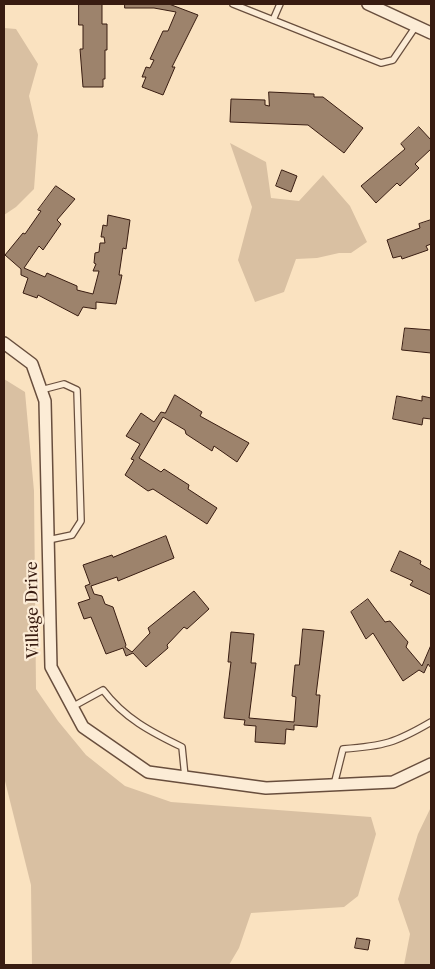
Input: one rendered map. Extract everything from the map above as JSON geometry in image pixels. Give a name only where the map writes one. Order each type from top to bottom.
[{"type":"street","points":[[368,4],[431,33]]},
{"type":"street","name":"Village Drive","points":[[4,343],[32,364],[45,401],[51,667],[83,727],[148,772],[266,788],[393,782],[431,764]]},
{"type":"lane","points":[[233,4],[381,63],[393,60],[416,26]]},
{"type":"lane","points":[[273,20],[280,4]]},
{"type":"lane","points":[[41,390],[64,384],[77,390],[81,521],[72,535],[48,540]]},
{"type":"lane","points":[[72,707],[103,690],[114,705],[145,729],[182,747],[185,777]]},
{"type":"lane","points":[[334,785],[343,748],[381,746],[404,738],[431,722]]},
{"type":"shaded area","points":[[4,28],[16,29],[38,64],[29,96],[38,135],[34,189],[16,207],[4,215]]},
{"type":"shaded area","points":[[230,143],[266,162],[271,198],[299,201],[323,175],[350,206],[367,242],[351,253],[296,259],[284,292],[255,302],[238,260],[252,207]]},
{"type":"shaded area","points":[[4,379],[25,392],[34,491],[36,689],[58,721],[86,755],[125,786],[171,802],[371,817],[376,834],[358,896],[344,907],[251,913],[239,948],[229,965],[32,965],[31,885],[4,777]]},
{"type":"shaded area","points":[[431,807],[431,965],[404,965],[410,934],[398,899],[418,834]]},
{"type":"building","points":[[79,4],[102,4],[102,24],[107,24],[107,50],[105,50],[105,79],[103,79],[103,87],[83,87],[80,49],[83,49],[83,25],[79,25]]},
{"type":"building","points":[[125,4],[169,4],[198,15],[172,67],[175,67],[163,95],[142,87],[146,77],[142,77],[146,67],[150,68],[154,60],[150,59],[163,31],[168,31],[176,12],[154,8],[125,8]]},
{"type":"building","points":[[269,92],[314,94],[314,97],[323,97],[363,128],[344,153],[308,125],[230,122],[231,99],[265,100],[265,105],[269,106]]},
{"type":"building","points":[[419,127],[431,140],[431,149],[415,164],[419,168],[400,186],[397,183],[376,203],[361,186],[405,149],[401,144]]},
{"type":"building","points":[[282,170],[297,176],[291,192],[276,186]]},
{"type":"building","points":[[56,186],[75,199],[57,220],[61,224],[43,250],[39,246],[24,268],[45,277],[47,273],[77,286],[77,290],[93,294],[99,271],[93,271],[96,264],[94,263],[95,253],[99,252],[100,243],[105,243],[104,237],[101,237],[103,225],[107,226],[108,215],[130,220],[126,249],[123,248],[119,275],[122,275],[116,304],[96,302],[96,309],[83,307],[78,316],[38,295],[37,298],[23,293],[28,278],[21,275],[21,269],[5,255],[23,233],[25,234],[41,211],[38,210]]},
{"type":"building","points":[[431,220],[431,244],[426,246],[428,250],[402,259],[401,256],[393,258],[387,240],[420,228],[419,224]]},
{"type":"building","points":[[405,328],[431,330],[431,353],[402,350]]},
{"type":"building","points":[[175,395],[202,412],[200,416],[249,443],[237,462],[214,446],[212,451],[186,434],[185,430],[163,417],[139,458],[161,472],[164,469],[189,485],[188,489],[217,508],[207,524],[153,489],[148,491],[125,475],[134,460],[131,459],[140,444],[126,436],[141,413],[154,422],[161,412],[165,413]]},
{"type":"building","points":[[397,396],[422,401],[422,396],[431,398],[431,419],[423,418],[422,425],[393,419]]},
{"type":"building","points":[[166,536],[174,558],[118,581],[117,577],[91,586],[94,594],[102,596],[105,604],[113,607],[126,645],[125,647],[132,652],[150,633],[148,628],[194,591],[209,609],[187,629],[184,627],[167,645],[168,648],[146,667],[133,653],[126,656],[123,648],[106,654],[91,617],[84,619],[78,603],[90,599],[85,586],[90,584],[83,565],[112,555],[113,557]]},
{"type":"building","points":[[400,551],[421,561],[420,564],[431,570],[431,595],[410,585],[413,581],[391,571]]},
{"type":"building","points":[[368,599],[385,622],[390,621],[408,642],[406,647],[422,666],[431,645],[431,668],[428,664],[424,673],[419,670],[403,681],[373,633],[366,639],[351,612]]},
{"type":"building","points":[[303,629],[324,631],[316,695],[320,695],[317,727],[294,725],[294,730],[286,729],[285,744],[255,742],[256,726],[244,725],[245,720],[224,718],[231,662],[228,662],[231,632],[254,634],[251,663],[256,663],[249,718],[294,722],[296,697],[292,696],[295,665],[299,665]]},
{"type":"building","points":[[357,938],[370,940],[368,950],[355,948]]}]
